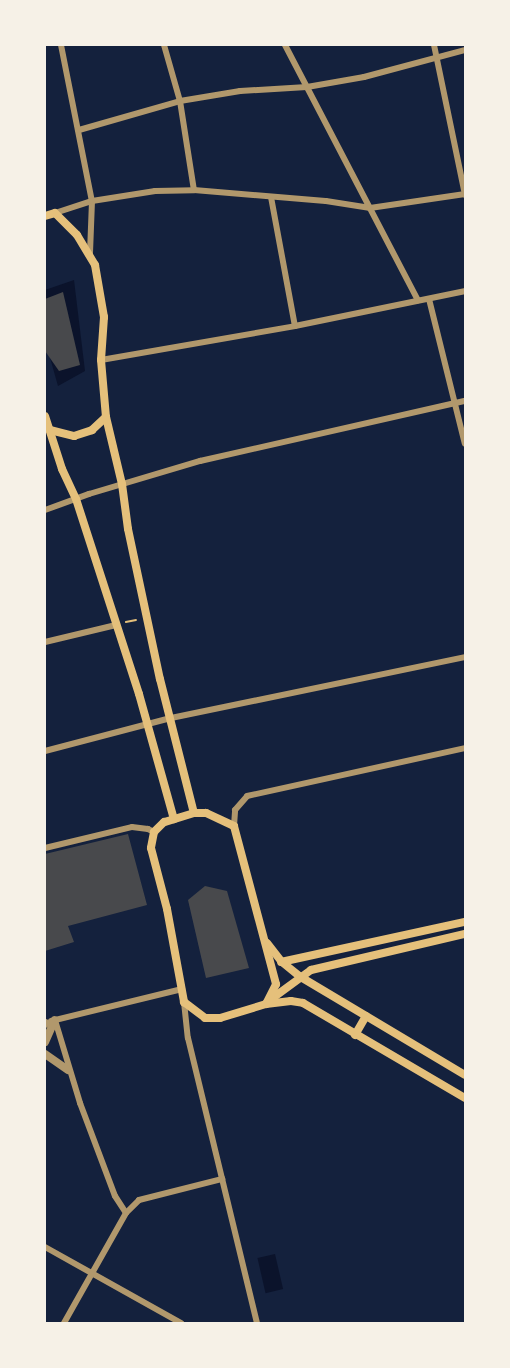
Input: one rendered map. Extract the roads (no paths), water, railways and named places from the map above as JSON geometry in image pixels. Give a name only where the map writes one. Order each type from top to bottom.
[{"type":"main road","points":[[45,216],[55,213],[77,235],[90,254],[104,316],[101,360],[106,417],[122,484],[128,529],[149,617],[160,680],[194,813]]},
{"type":"main road","points":[[45,416],[62,469],[76,499],[149,726],[174,819]]},
{"type":"main road","points":[[50,430],[74,436],[92,430],[106,417]]},
{"type":"main road","points":[[266,1004],[276,984],[234,826],[206,813],[194,813],[164,822],[154,832],[151,848],[167,909],[184,1002],[205,1018],[220,1018],[266,1004],[291,1001],[303,1003],[465,1098]]},
{"type":"main road","points":[[269,961],[282,962],[465,922]]},
{"type":"main road","points":[[266,1004],[299,976],[310,970],[465,934]]},
{"type":"main road","points":[[264,939],[282,962],[299,976],[463,1071]]},
{"type":"main road","points":[[355,1035],[366,1016]]},
{"type":"street","points":[[61,45],[92,201],[90,254]]},
{"type":"street","points":[[164,45],[180,101],[194,190]]},
{"type":"street","points":[[285,45],[418,301]]},
{"type":"street","points":[[55,213],[92,201],[155,191],[194,190],[326,201],[370,208],[465,194],[434,45]]},
{"type":"street","points":[[79,130],[180,101],[240,91],[307,87],[364,77],[465,50]]},
{"type":"street","points":[[271,197],[295,326]]},
{"type":"street","points":[[101,360],[295,326],[465,291]]},
{"type":"street","points":[[429,299],[465,444]]},
{"type":"street","points":[[45,510],[200,461],[465,401]]},
{"type":"street","points":[[45,642],[116,625]]},
{"type":"street","points":[[45,751],[149,726],[171,718],[465,657]]},
{"type":"street","points":[[234,826],[235,810],[247,796],[465,748]]},
{"type":"street","points":[[45,848],[132,827],[154,832]]},
{"type":"street","points":[[45,1023],[182,989]]},
{"type":"street","points":[[184,1002],[188,1038],[257,1323]]},
{"type":"street","points":[[45,1042],[55,1020]]},
{"type":"street","points":[[55,1020],[68,1070],[115,1196],[126,1213]]},
{"type":"street","points":[[45,1054],[68,1070]]},
{"type":"street","points":[[64,1323],[126,1213],[139,1200],[222,1179]]},
{"type":"street","points":[[45,1247],[181,1323]]},
{"type":"water","points":[[74,280],[85,371],[58,386],[45,340],[45,290]]},
{"type":"water","points":[[275,1254],[283,1289],[266,1293],[257,1258]]}]
